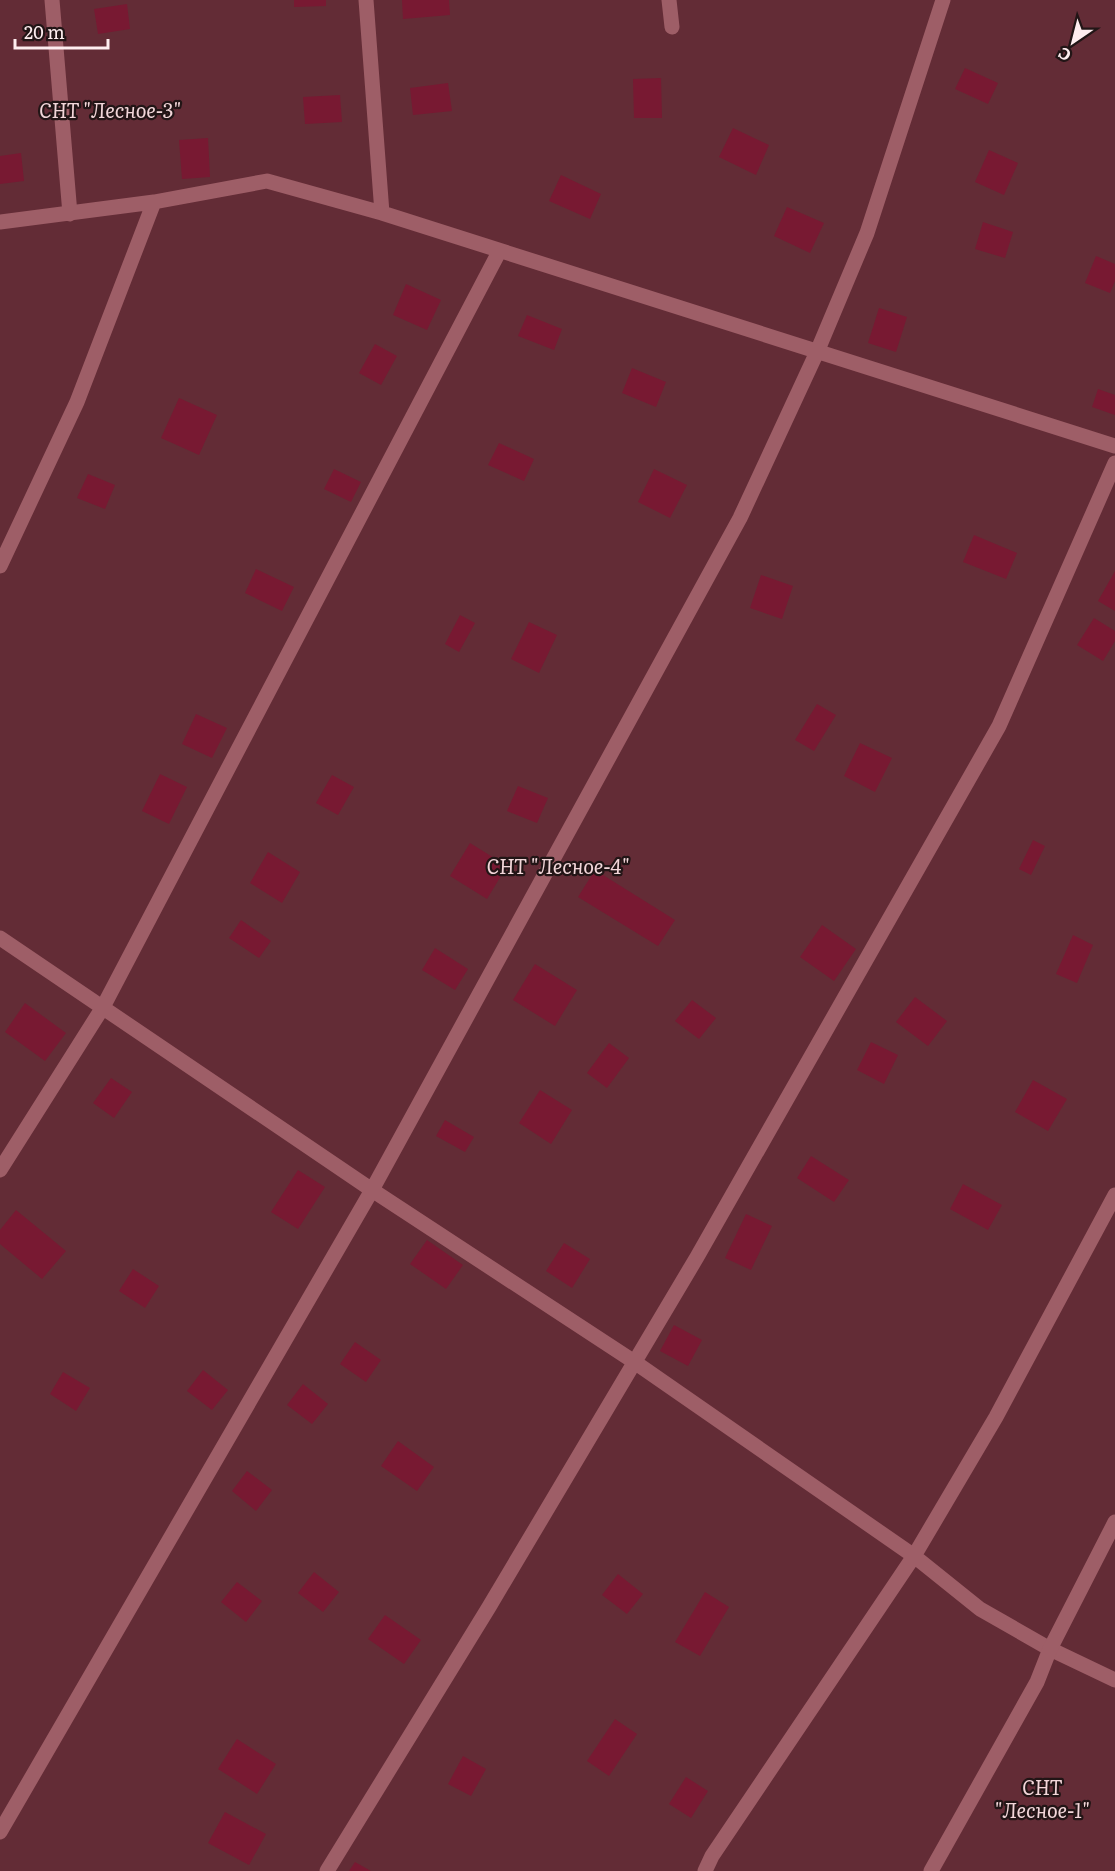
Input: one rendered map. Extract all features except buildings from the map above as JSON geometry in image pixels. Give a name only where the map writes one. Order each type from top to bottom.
[{"type":"street","points":[[52,0],[70,214]]},
{"type":"street","points":[[366,0],[382,213]]},
{"type":"street","points":[[669,0],[672,27]]},
{"type":"street","points":[[0,1833],[372,1190],[740,518],[816,352],[867,233],[943,0]]},
{"type":"street","points":[[0,222],[154,202],[267,181],[382,213],[1115,446]]},
{"type":"street","points":[[0,566],[77,402],[154,202]]},
{"type":"street","points":[[0,1170],[103,1007],[500,252]]},
{"type":"street","points":[[327,1871],[489,1607],[633,1361],[697,1257],[999,726],[1115,463]]},
{"type":"street","points":[[0,938],[372,1190],[633,1361],[914,1556],[980,1609],[1050,1649],[1115,1680]]},
{"type":"street","points":[[705,1871],[712,1856],[914,1556],[996,1417],[1115,1195]]},
{"type":"street","points":[[931,1871],[1037,1682],[1050,1649],[1115,1522]]},
{"type":"green space","name":"СНТ \"Лесное-4\"","points":[[0,0],[1115,0],[1115,1871],[0,1871]]},
{"type":"park label","name":"СНТ \"Лесное-3\"","points":[[110,109]]},
{"type":"park label","name":"СНТ \"Лесное-1\"","points":[[1042,1798]]}]
